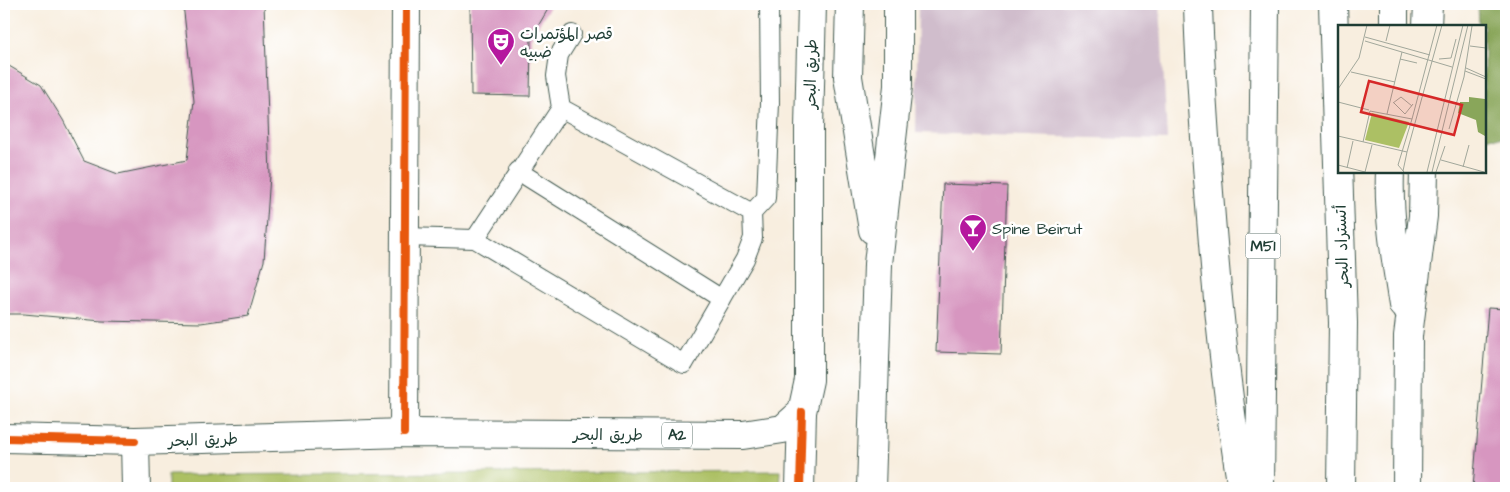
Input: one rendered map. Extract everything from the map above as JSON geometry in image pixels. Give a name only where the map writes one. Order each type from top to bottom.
[{"type":"main road","points":[[404,433],[406,4]]},
{"type":"main road","name":"طريق البحر","points":[[4,438],[135,441],[404,433],[743,435],[783,430],[802,412],[809,380],[809,128],[812,4]]},
{"type":"main road","points":[[850,4],[848,77],[878,264]]},
{"type":"main road","points":[[871,488],[878,264],[898,86],[898,4]]},
{"type":"main road","points":[[1198,4],[1200,76],[1221,340],[1242,488]]},
{"type":"main road","name":"M51","points":[[1260,488],[1265,4]]},
{"type":"main road","name":"أتستراد البحر","points":[[1333,4],[1338,164]]},
{"type":"main road","points":[[1394,4],[1394,25]]},
{"type":"main road","points":[[1427,25],[1428,4]]},
{"type":"main road","name":"أتستراد البحر","points":[[1338,172],[1343,323],[1341,488]]},
{"type":"main road","points":[[1390,172],[1389,188],[1396,258],[1408,336]]},
{"type":"main road","points":[[1407,488],[1408,336],[1423,216],[1424,172]]},
{"type":"main road","points":[[800,488],[802,412]]},
{"type":"main road","points":[[135,441],[136,488]]},
{"type":"lane","points":[[405,237],[475,239],[684,364],[745,259],[753,238],[752,213],[766,198],[770,103],[768,4]]},
{"type":"lane","points":[[475,239],[561,108],[556,76],[559,55],[572,34]]},
{"type":"lane","points":[[561,108],[752,213]]},
{"type":"lane","points":[[518,171],[722,299]]},
{"type":"shaded area","points":[[918,4],[1160,4],[1167,140],[916,133]]},
{"type":"green space","points":[[1478,4],[1506,4],[1506,138],[1485,137],[1485,25],[1479,25]]},
{"type":"green space","points":[[781,471],[780,488],[168,488],[168,475]]},
{"type":"building","points":[[183,4],[264,4],[270,175],[264,261],[248,316],[201,323],[102,321],[4,314],[4,63],[41,85],[63,120],[84,161],[118,174],[187,160],[194,101]]},
{"type":"building","name":"قصر المؤتمرات ضبيه","points":[[470,4],[551,4],[531,38],[530,96],[471,95]]},
{"type":"building","points":[[943,184],[1007,186],[1001,354],[936,352]]},
{"type":"building","points":[[1488,308],[1506,309],[1506,488],[1473,488]]},
{"type":"cycle path","points":[[404,433],[406,4]]},
{"type":"cycle path","points":[[800,488],[802,412]]},
{"type":"cycle path","points":[[4,438],[135,441]]},
{"type":"place","name":"قصر المؤتمرات ضبيه","points":[[501,66]]},
{"type":"place","name":"Spine Beirut","points":[[973,252]]}]
